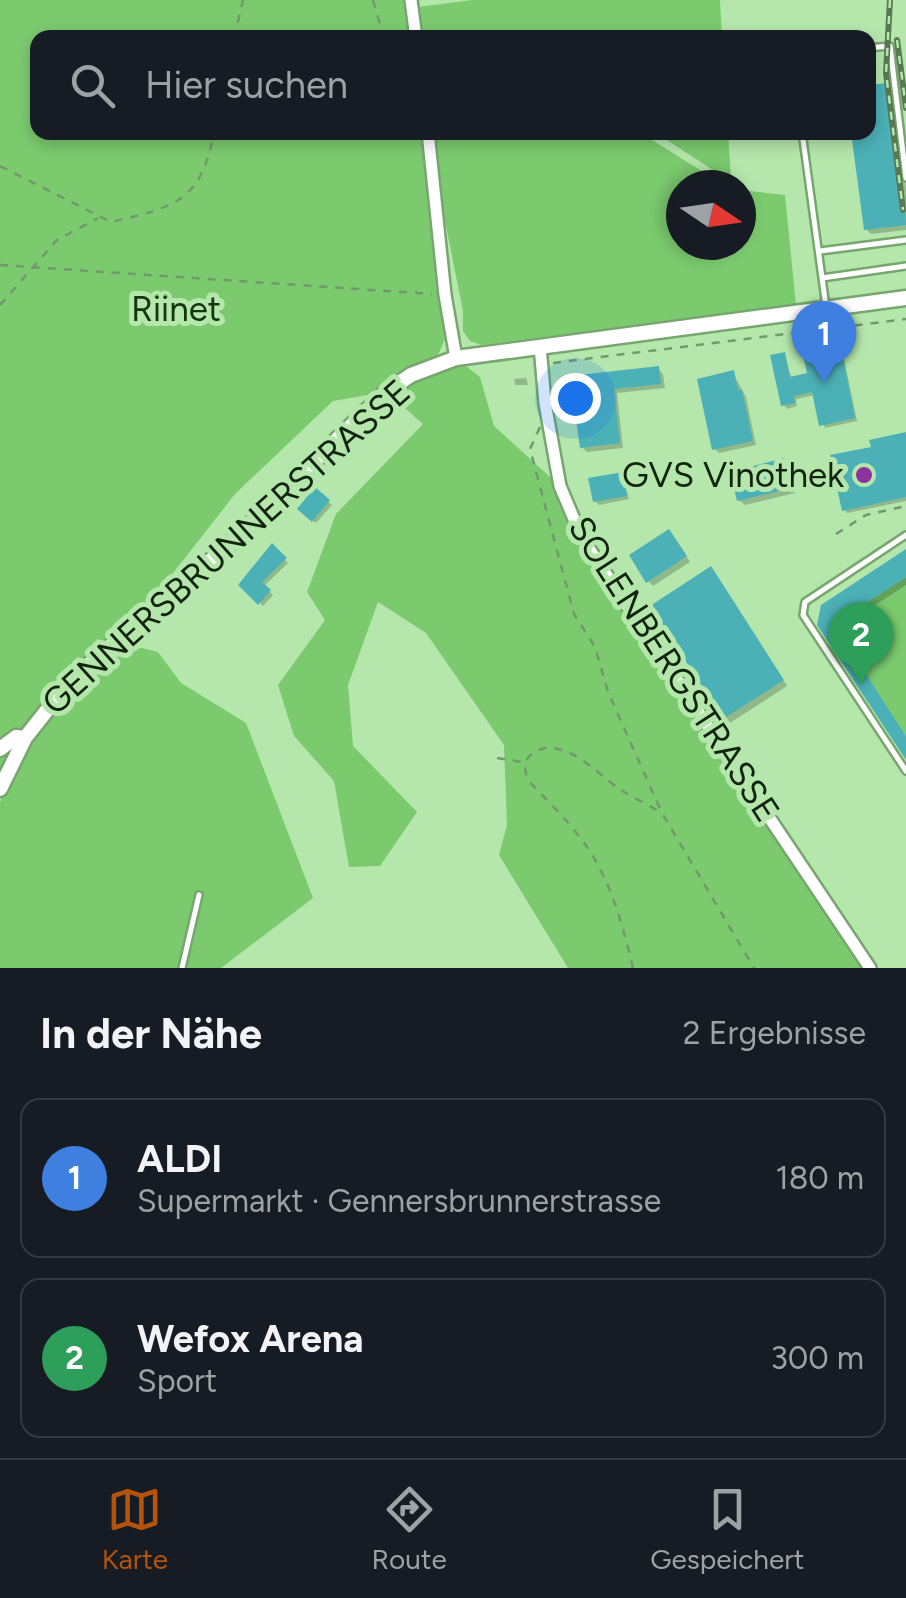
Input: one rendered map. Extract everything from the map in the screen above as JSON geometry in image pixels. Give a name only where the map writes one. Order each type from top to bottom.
[{"type":"street","points":[[411,0],[415,30]]},
{"type":"street","points":[[429,140],[456,358]]},
{"type":"street","name":"GENNERSBRUNNERSTRASSE","points":[[0,790],[12,742],[70,680],[231,542],[386,392],[412,375],[456,358],[906,298]]},
{"type":"street","name":"SOLENBERGSTRASSE","points":[[540,346],[560,486],[582,538],[870,968]]},
{"type":"lane","points":[[876,47],[890,46],[906,178]]},
{"type":"lane","points":[[803,140],[827,310]]},
{"type":"lane","points":[[818,251],[906,240]]},
{"type":"lane","points":[[822,278],[906,266]]},
{"type":"lane","points":[[906,535],[805,602],[803,615],[906,771]]},
{"type":"lane","points":[[182,968],[199,895]]},
{"type":"path","points":[[236,30],[242,0]]},
{"type":"path","points":[[372,0],[381,30]]},
{"type":"path","points":[[0,166],[111,222],[170,208],[193,188],[209,162],[213,140]]},
{"type":"path","points":[[0,306],[56,240],[99,217]]},
{"type":"path","points":[[0,265],[446,295]]},
{"type":"path","points":[[541,364],[906,319]]},
{"type":"path","points":[[547,412],[530,449],[574,614],[596,647],[608,692],[662,813],[754,968]]},
{"type":"path","points":[[836,534],[866,515],[906,506]]},
{"type":"path","points":[[633,968],[624,932],[597,865],[582,840],[529,781],[525,762],[531,754],[545,748],[560,751],[592,765],[618,788],[662,813]]},
{"type":"path","points":[[497,758],[525,762]]},
{"type":"green space","name":"Riinet","points":[[0,0],[411,0],[415,30],[30,30],[30,140],[429,140],[447,334],[438,355],[379,393],[333,401],[235,494],[142,613],[68,676],[0,779]]},
{"type":"green space","points":[[472,0],[720,0],[722,30],[421,30],[418,7]]},
{"type":"green space","points":[[435,140],[652,140],[700,170],[666,170],[666,260],[756,260],[756,192],[785,195],[796,305],[481,345],[470,341],[463,331],[463,311],[444,216]]},
{"type":"green space","points":[[667,140],[728,140],[730,170],[713,170]]},
{"type":"green space","points":[[462,363],[480,377],[494,426],[560,486],[582,538],[870,968],[568,968],[499,855],[507,825],[504,745],[426,633],[378,602],[348,685],[353,746],[417,812],[380,866],[349,867],[334,781],[294,736],[278,685],[325,620],[307,592],[336,514],[423,424],[390,395],[424,374]]},
{"type":"green space","points":[[906,577],[906,736],[834,624]]},
{"type":"green space","points":[[142,648],[158,652],[181,683],[246,723],[313,898],[221,968],[0,968],[0,802],[25,747],[63,696],[110,652]]},
{"type":"building","points":[[888,83],[906,225],[864,230],[852,140],[876,140],[876,84]]},
{"type":"building","points":[[840,343],[855,418],[819,426],[812,392],[794,396],[795,403],[781,406],[770,355],[785,352],[790,377],[807,373],[802,351]]},
{"type":"building","points":[[659,366],[661,384],[614,389],[620,443],[580,448],[570,376]]},
{"type":"building","points":[[734,370],[753,441],[712,450],[697,379]]},
{"type":"building","points":[[906,432],[906,497],[842,511],[830,455],[871,447],[869,440]]},
{"type":"building","points":[[784,458],[791,488],[737,501],[730,472]]},
{"type":"building","points":[[623,472],[627,496],[593,502],[588,478]]},
{"type":"building","points":[[315,487],[330,500],[312,522],[297,509]]},
{"type":"building","points":[[669,529],[687,556],[646,583],[629,555]]},
{"type":"building","points":[[272,543],[287,558],[262,582],[271,590],[258,605],[238,585]]},
{"type":"building","points":[[906,549],[906,577],[834,624],[906,736],[906,760],[817,625],[821,605]]},
{"type":"building","points":[[711,566],[784,680],[723,719],[650,606]]},
{"type":"railway","points":[[890,0],[886,73],[903,210]]},
{"type":"railway","points":[[897,40],[906,108]]},
{"type":"place","name":"ALDI","points":[[824,383]]},
{"type":"place","name":"GVS Vinothek","points":[[864,475]]},
{"type":"place","name":"Wefox Arena","points":[[861,684]]}]
